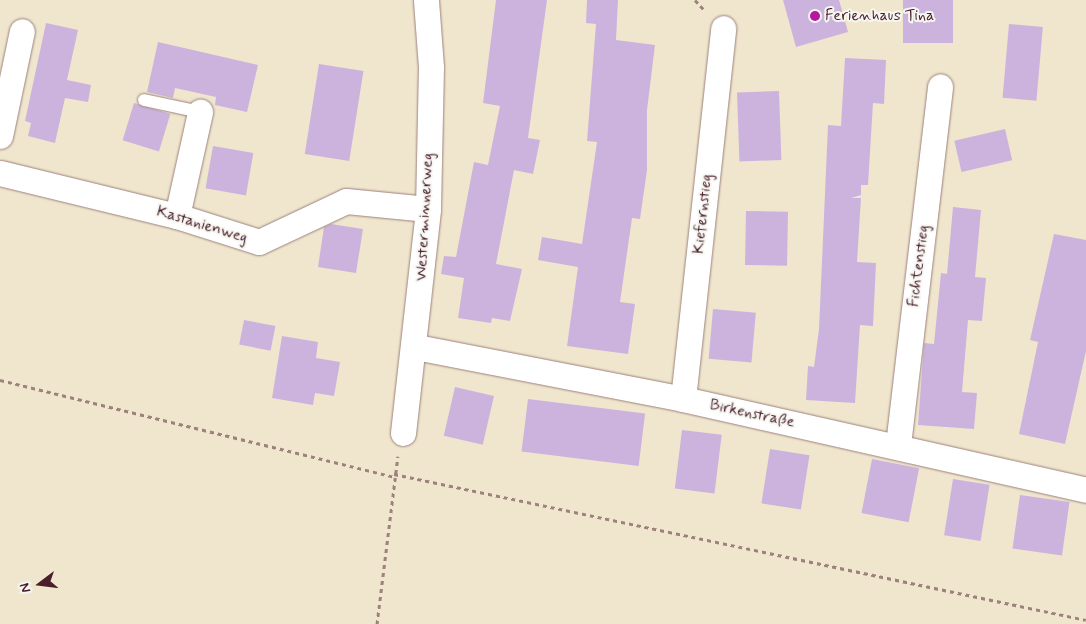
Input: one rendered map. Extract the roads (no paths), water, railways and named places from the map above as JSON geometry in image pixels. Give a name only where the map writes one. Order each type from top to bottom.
[{"type":"street","name":"Westerminnerweg","points":[[403,433],[416,347],[428,209],[431,68],[426,0]]},
{"type":"street","name":"Kiefernstieg","points":[[683,400],[723,28]]},
{"type":"street","points":[[0,136],[22,32]]},
{"type":"street","name":"Fichtenstieg","points":[[898,445],[940,86]]},
{"type":"street","points":[[177,216],[200,112]]},
{"type":"street","name":"Kastanienweg","points":[[0,173],[177,216],[259,242],[346,201],[428,209]]},
{"type":"street","name":"Birkenstraße","points":[[416,347],[898,445],[1086,490]]},
{"type":"lane","points":[[144,100],[200,112]]},
{"type":"place","name":"Ferienhaus Tina","points":[[815,16]]}]
